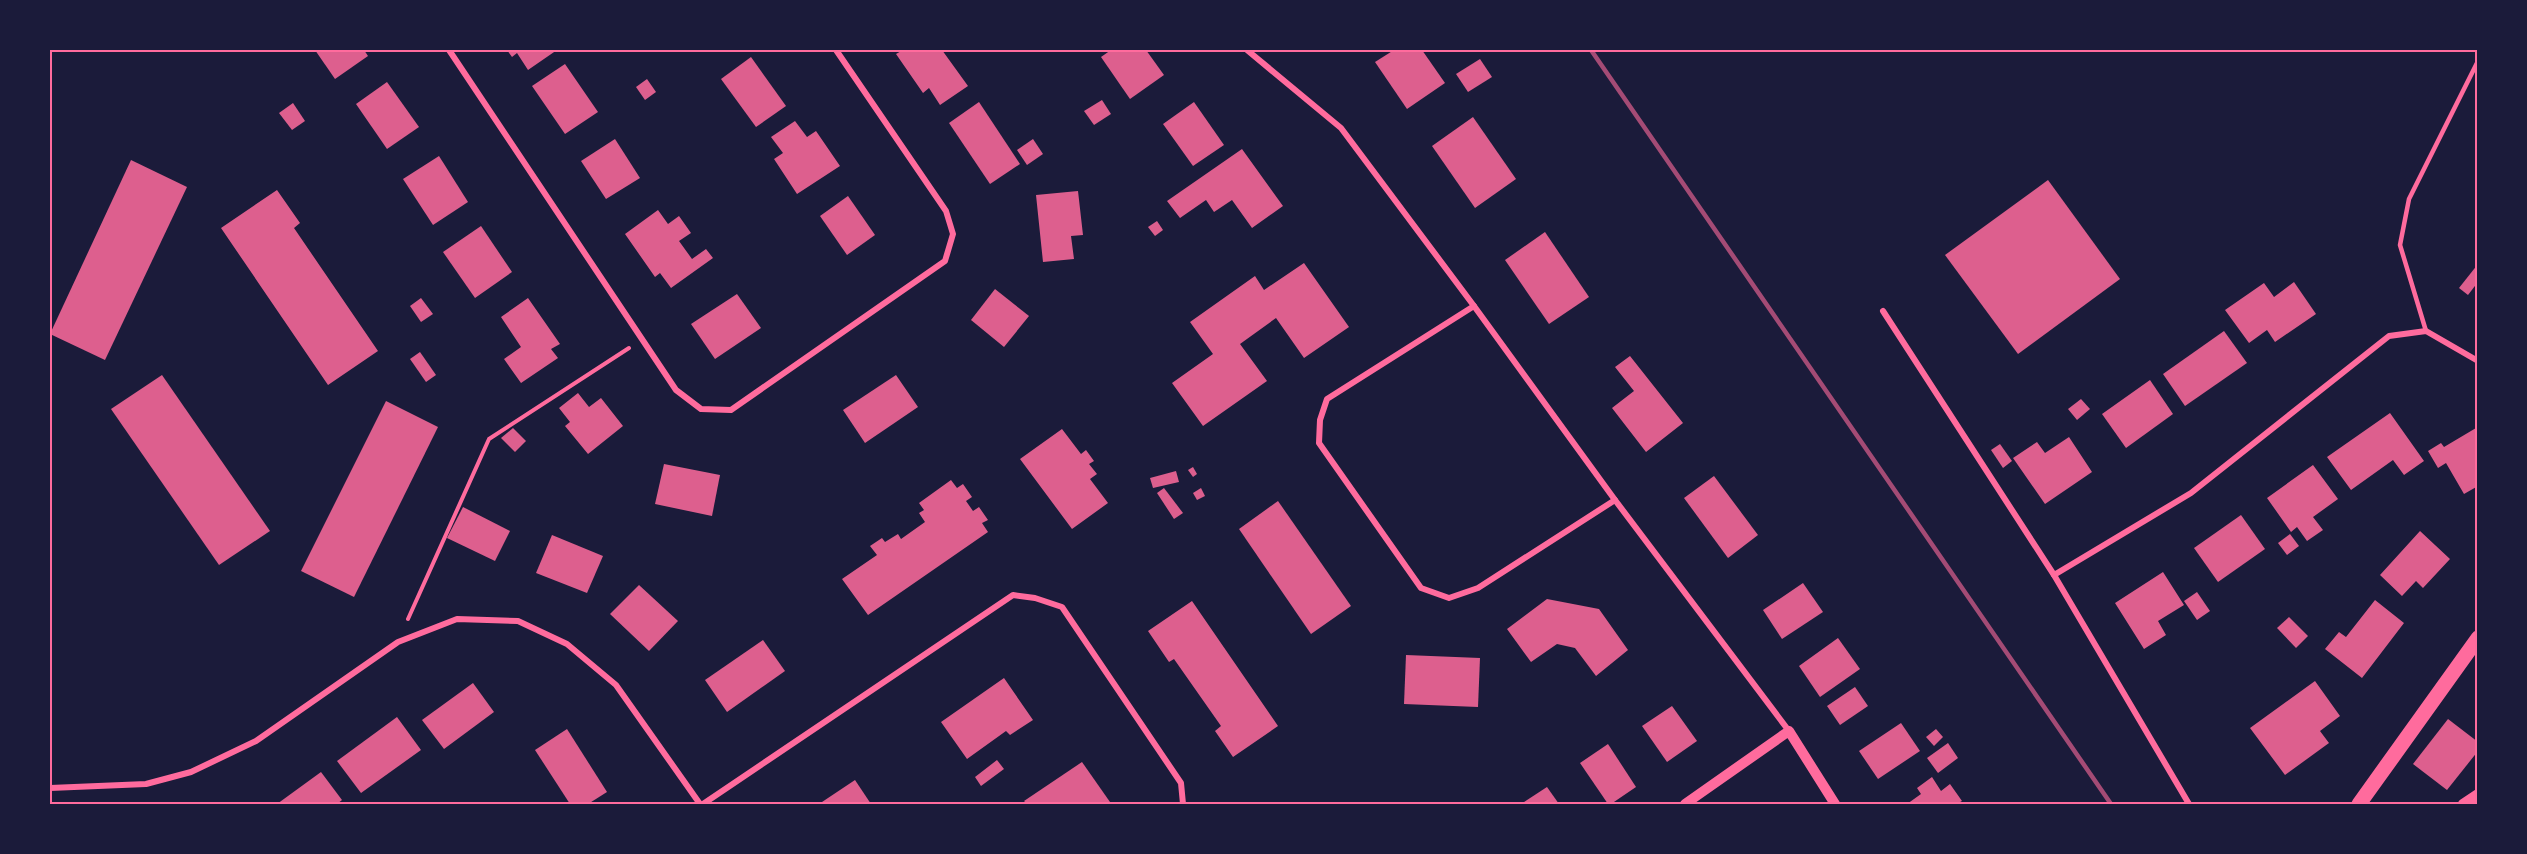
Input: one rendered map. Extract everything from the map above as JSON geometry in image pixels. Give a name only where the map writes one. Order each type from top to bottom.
[{"type":"main road","points":[[2359,804],[2478,638]]},
{"type":"street","points":[[449,50],[676,390],[701,409],[732,410],[945,261],[952,234],[946,211],[836,50]]},
{"type":"street","points":[[1247,50],[1341,128],[1615,500],[1789,731],[1835,804]]},
{"type":"street","points":[[1474,306],[1328,399],[1320,420],[1319,443],[1421,588],[1449,598],[1478,588],[1615,500]]},
{"type":"street","points":[[1883,311],[2054,575],[2188,804]]},
{"type":"street","points":[[2054,575],[2191,493],[2389,336],[2427,331],[2478,361]]},
{"type":"street","points":[[50,788],[146,784],[191,772],[256,741],[398,642],[458,619],[518,621],[567,644],[615,685],[702,804],[1013,595],[1035,598],[1062,608],[1181,783],[1183,804]]},
{"type":"street","points":[[1685,804],[1789,731]]},
{"type":"street","points":[[2463,804],[2478,794]]},
{"type":"lane","points":[[2427,331],[2400,245],[2409,199],[2478,61]]},
{"type":"path","points":[[398,642],[489,439],[642,339]]},
{"type":"building","points":[[315,50],[364,50],[368,56],[335,79]]},
{"type":"building","points":[[507,50],[557,50],[528,70],[517,53],[512,57]]},
{"type":"building","points":[[903,50],[942,50],[968,86],[940,105],[929,88],[923,93],[896,54]]},
{"type":"building","points":[[1111,50],[1146,50],[1164,75],[1130,99],[1101,57]]},
{"type":"building","points":[[1394,50],[1422,50],[1445,83],[1407,109],[1375,62]]},
{"type":"building","points":[[751,57],[786,106],[756,127],[721,79]]},
{"type":"building","points":[[1480,59],[1492,77],[1468,92],[1456,74]]},
{"type":"building","points":[[565,64],[598,112],[565,134],[532,86]]},
{"type":"building","points":[[647,79],[656,92],[645,100],[636,87]]},
{"type":"building","points":[[387,82],[419,127],[387,149],[356,104]]},
{"type":"building","points":[[1102,100],[1111,114],[1094,125],[1084,111]]},
{"type":"building","points":[[979,102],[1020,164],[990,184],[949,123]]},
{"type":"building","points":[[1194,102],[1224,145],[1193,166],[1163,124]]},
{"type":"building","points":[[293,103],[305,121],[292,130],[279,113]]},
{"type":"building","points":[[1473,117],[1516,179],[1475,208],[1432,146]]},
{"type":"building","points":[[795,121],[807,137],[816,131],[840,166],[797,194],[774,159],[783,153],[771,137]]},
{"type":"building","points":[[615,139],[640,178],[606,199],[581,161]]},
{"type":"building","points":[[1033,139],[1043,154],[1027,165],[1017,150]]},
{"type":"building","points":[[1242,149],[1283,206],[1252,228],[1232,200],[1214,212],[1206,200],[1180,218],[1167,201]]},
{"type":"building","points":[[439,156],[468,202],[433,225],[403,179]]},
{"type":"building","points":[[131,160],[187,187],[105,360],[50,334]]},
{"type":"building","points":[[2048,180],[2120,279],[2018,354],[1945,255]]},
{"type":"building","points":[[277,190],[300,223],[294,228],[378,351],[328,385],[221,228]]},
{"type":"building","points":[[1078,191],[1083,235],[1071,236],[1074,259],[1043,262],[1036,195]]},
{"type":"building","points":[[848,196],[875,235],[847,255],[820,216]]},
{"type":"building","points":[[658,210],[668,224],[679,216],[691,233],[679,241],[692,259],[706,249],[713,258],[671,288],[660,273],[655,277],[625,234]]},
{"type":"building","points":[[1157,221],[1163,230],[1155,236],[1148,227]]},
{"type":"building","points":[[481,226],[512,272],[475,298],[443,252]]},
{"type":"building","points":[[1545,232],[1589,297],[1549,324],[1505,260]]},
{"type":"building","points":[[1304,263],[1349,327],[1304,358],[1276,318],[1240,344],[1267,381],[1203,426],[1172,383],[1213,354],[1190,322],[1255,276],[1264,290]]},
{"type":"building","points":[[2478,264],[2478,282],[2468,295],[2459,288]]},
{"type":"building","points":[[2294,282],[2316,314],[2275,342],[2267,330],[2249,343],[2225,310],[2264,283],[2274,297]]},
{"type":"building","points":[[995,289],[1029,316],[1004,347],[971,320]]},
{"type":"building","points":[[737,294],[761,328],[715,359],[691,324]]},
{"type":"building","points":[[421,298],[433,314],[421,322],[410,306]]},
{"type":"building","points":[[528,298],[560,344],[551,349],[558,358],[521,383],[504,359],[521,347],[501,317]]},
{"type":"building","points":[[2224,331],[2247,363],[2185,406],[2163,374]]},
{"type":"building","points":[[420,352],[436,375],[426,382],[410,359]]},
{"type":"building","points":[[1630,356],[1683,423],[1646,452],[1612,408],[1634,391],[1615,367]]},
{"type":"building","points":[[162,375],[270,531],[219,565],[111,409]]},
{"type":"building","points":[[896,375],[918,407],[865,443],[843,410]]},
{"type":"building","points":[[2150,380],[2173,414],[2126,448],[2102,414]]},
{"type":"building","points":[[578,393],[589,407],[601,398],[623,426],[588,454],[565,426],[570,422],[559,408]]},
{"type":"building","points":[[2081,399],[2090,409],[2077,420],[2068,409]]},
{"type":"building","points":[[386,401],[438,427],[354,597],[301,571]]},
{"type":"building","points":[[2390,413],[2424,461],[2404,475],[2393,460],[2351,490],[2327,457]]},
{"type":"building","points":[[513,428],[526,441],[515,452],[501,438]]},
{"type":"building","points":[[2476,428],[2478,486],[2464,494],[2446,463],[2438,468],[2428,451],[2441,443],[2444,447]]},
{"type":"building","points":[[1062,429],[1081,454],[1086,450],[1094,461],[1089,464],[1097,474],[1090,479],[1108,503],[1072,529],[1020,459]]},
{"type":"building","points":[[2069,437],[2092,472],[2045,504],[2013,458],[2037,442],[2045,453]]},
{"type":"building","points":[[2000,444],[2012,461],[2003,468],[1991,450]]},
{"type":"building","points":[[664,464],[720,475],[712,516],[655,504]]},
{"type":"building","points":[[2313,465],[2338,499],[2313,517],[2323,530],[2307,541],[2297,527],[2291,532],[2267,498]]},
{"type":"building","points":[[1193,467],[1197,474],[1193,477],[1188,470]]},
{"type":"building","points":[[1176,471],[1179,482],[1153,488],[1150,478]]},
{"type":"building","points":[[1714,476],[1758,535],[1728,558],[1684,498]]},
{"type":"building","points":[[951,480],[957,488],[963,484],[972,497],[966,501],[973,511],[979,507],[988,520],[982,523],[988,532],[868,615],[842,579],[877,555],[870,546],[882,538],[885,542],[898,534],[901,539],[925,522],[919,513],[924,510],[919,503]]},
{"type":"building","points":[[1164,488],[1183,513],[1174,519],[1157,493]]},
{"type":"building","points":[[1201,488],[1205,496],[1197,500],[1193,493]]},
{"type":"building","points":[[1278,501],[1351,606],[1311,634],[1239,529]]},
{"type":"building","points":[[463,507],[510,531],[495,561],[447,538]]},
{"type":"building","points":[[2241,515],[2265,549],[2218,582],[2194,548]]},
{"type":"building","points":[[2420,531],[2450,559],[2423,588],[2416,581],[2402,596],[2380,575]]},
{"type":"building","points":[[2290,534],[2299,546],[2287,555],[2278,543]]},
{"type":"building","points":[[552,535],[603,556],[587,593],[536,573]]},
{"type":"building","points":[[2163,572],[2184,605],[2158,621],[2166,635],[2144,649],[2115,603]]},
{"type":"building","points":[[1803,583],[1823,612],[1782,639],[1763,610]]},
{"type":"building","points":[[639,585],[678,621],[649,651],[610,614]]},
{"type":"building","points":[[2197,592],[2210,611],[2197,620],[2184,601]]},
{"type":"building","points":[[1547,599],[1599,609],[1628,650],[1596,676],[1575,648],[1557,644],[1531,662],[1507,629]]},
{"type":"building","points":[[2375,600],[2404,623],[2362,678],[2325,649],[2339,632],[2346,637]]},
{"type":"building","points":[[1192,601],[1278,726],[1233,757],[1215,731],[1221,726],[1174,659],[1169,662],[1148,631]]},
{"type":"building","points":[[2289,617],[2308,636],[2296,648],[2277,628]]},
{"type":"building","points":[[1838,638],[1860,669],[1820,697],[1799,666]]},
{"type":"building","points":[[763,640],[785,671],[727,712],[705,680]]},
{"type":"building","points":[[1406,655],[1480,658],[1478,707],[1404,704]]},
{"type":"building","points":[[1004,678],[1033,720],[1010,735],[1006,731],[967,759],[941,722]]},
{"type":"building","points":[[2315,681],[2340,716],[2320,731],[2329,743],[2285,775],[2250,728]]},
{"type":"building","points":[[473,683],[494,712],[444,749],[422,720]]},
{"type":"building","points":[[1855,687],[1868,706],[1840,725],[1827,706]]},
{"type":"building","points":[[1672,706],[1697,741],[1667,762],[1642,726]]},
{"type":"building","points":[[397,717],[421,750],[361,793],[337,761]]},
{"type":"building","points":[[2448,719],[2478,742],[2478,751],[2447,790],[2413,764]]},
{"type":"building","points":[[1901,723],[1920,751],[1878,779],[1859,751]]},
{"type":"building","points":[[567,729],[607,792],[588,804],[570,804],[535,750]]},
{"type":"building","points":[[1936,729],[1943,737],[1934,746],[1926,737]]},
{"type":"building","points":[[1948,743],[1958,758],[1938,773],[1927,758]]},
{"type":"building","points":[[1608,744],[1636,787],[1611,804],[1608,804],[1580,763]]},
{"type":"building","points":[[997,760],[1004,769],[981,786],[975,777]]},
{"type":"building","points":[[1082,762],[1110,802],[1107,804],[1027,804],[1024,801]]},
{"type":"building","points":[[321,772],[342,800],[337,804],[277,804]]},
{"type":"building","points":[[1932,777],[1941,791],[1950,784],[1962,801],[1956,804],[1907,804],[1921,794],[1917,788]]},
{"type":"building","points":[[855,780],[871,804],[819,804]]},
{"type":"building","points":[[1547,787],[1559,804],[1521,804]]},
{"type":"railway","points":[[1591,50],[2111,804]]}]
